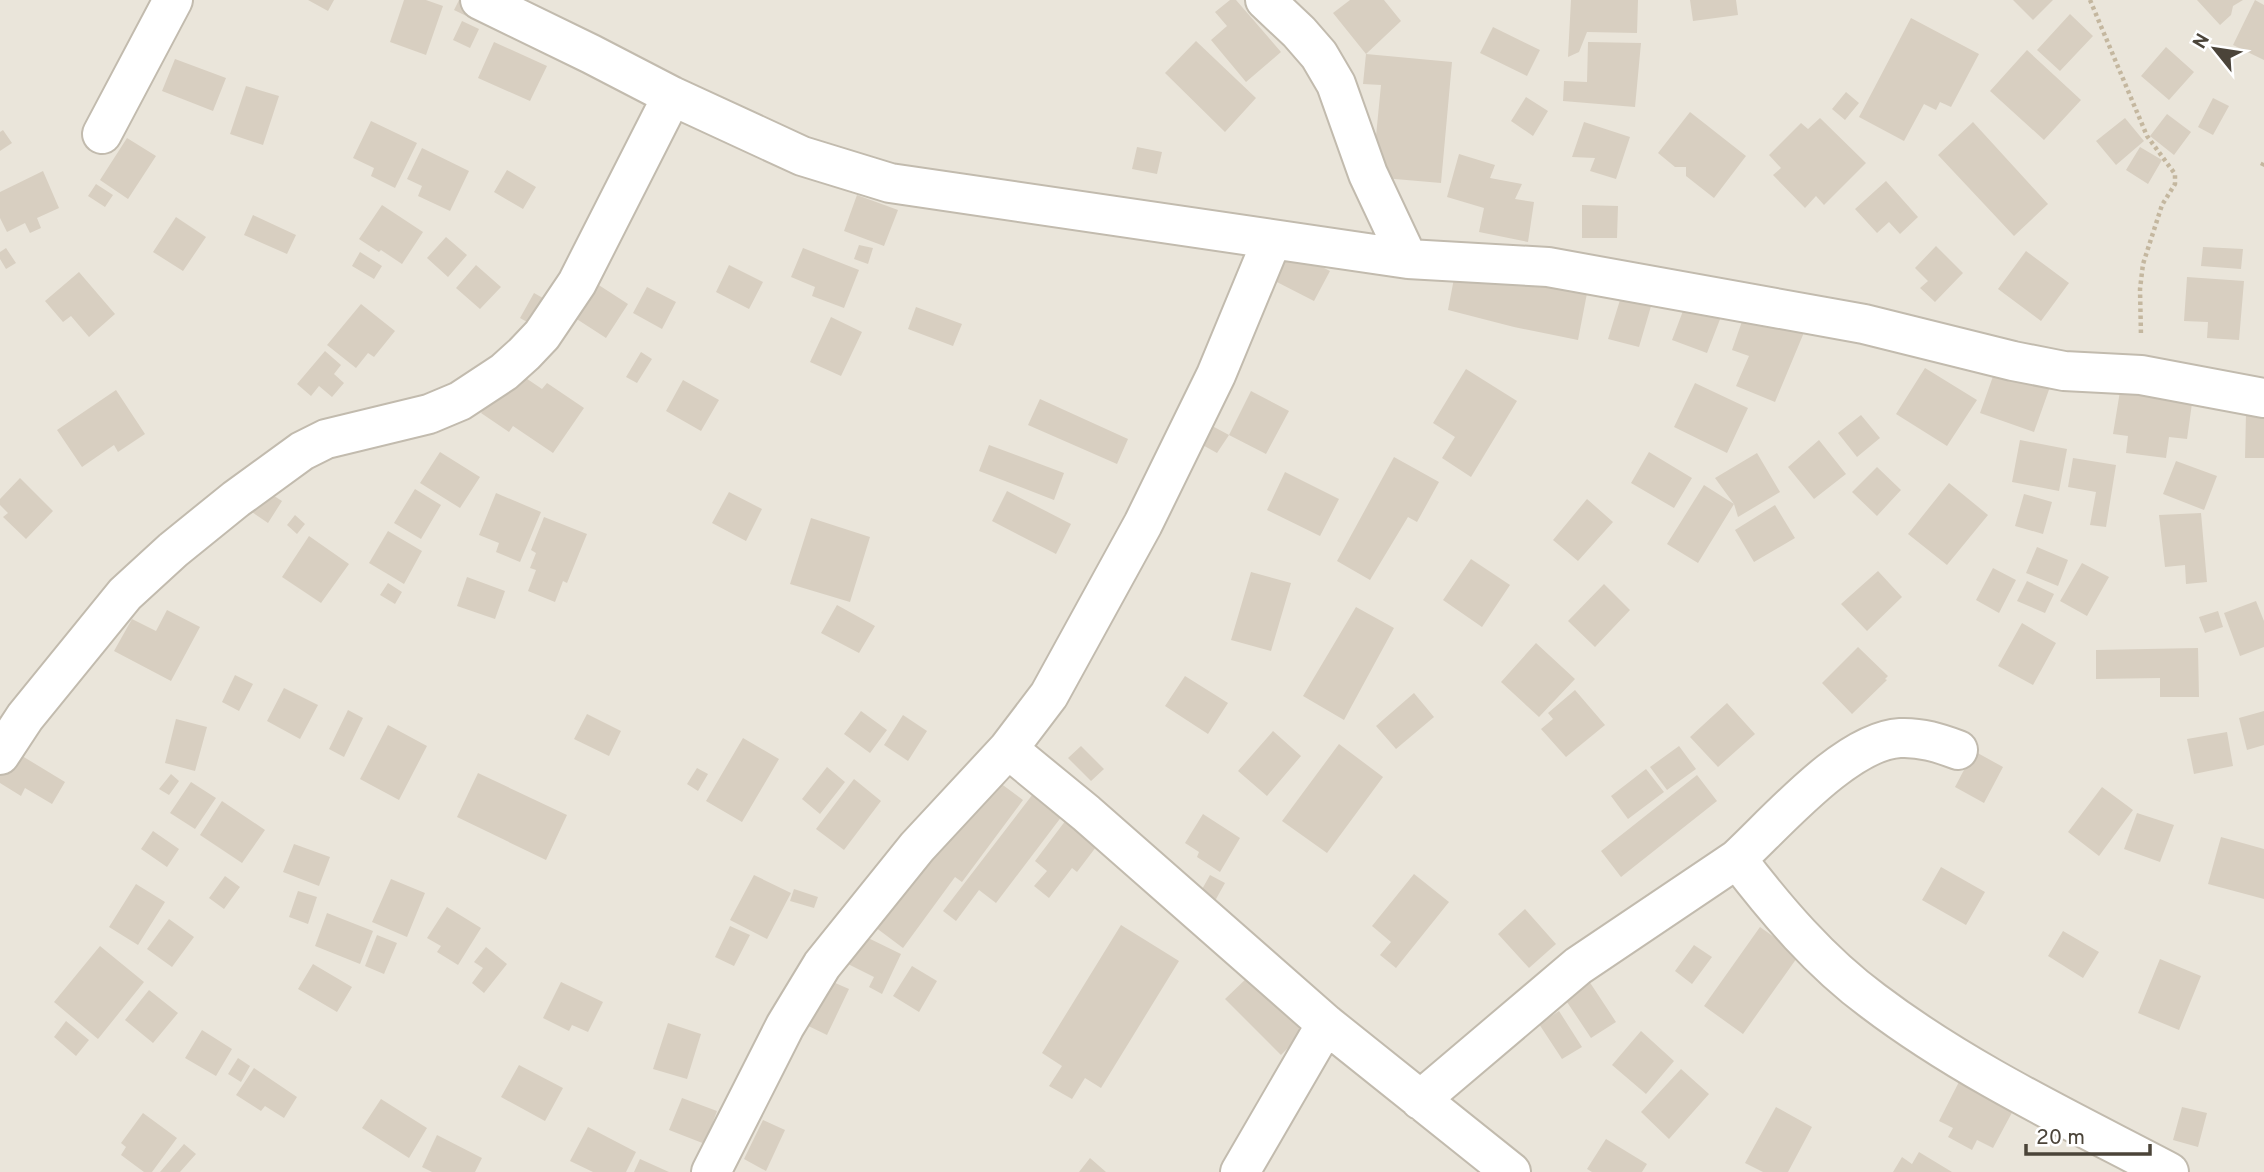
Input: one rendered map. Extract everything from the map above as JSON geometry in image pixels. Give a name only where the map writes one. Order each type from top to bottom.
[{"type":"street","points":[[102,134],[173,0]]},
{"type":"street","points":[[480,0],[672,96],[802,156],[890,183],[1408,259],[1548,267],[1864,324],[2064,371],[2141,375],[2264,398]]},
{"type":"street","points":[[1265,0],[1319,55],[1336,84],[1368,174],[1408,259]]},
{"type":"street","points":[[0,755],[25,717],[125,594],[173,550],[236,499],[312,445],[326,439],[429,414],[460,401],[504,372],[524,354],[542,335],[577,283],[672,96]]},
{"type":"street","points":[[711,1172],[785,1026],[822,965],[918,847],[1008,749],[1049,695],[1143,524],[1216,375],[1272,240]]},
{"type":"street","points":[[1419,1100],[1578,966],[1737,859],[1820,778],[1860,751],[1898,738],[1929,740],[1958,750]]},
{"type":"street","points":[[1008,749],[1086,813],[1326,1024],[1511,1172]]},
{"type":"street","points":[[1737,859],[1760,890],[1814,949],[1871,1000],[1964,1063],[2169,1172]]},
{"type":"street","points":[[1240,1172],[1326,1024]]},
{"type":"path","points":[[2090,0],[2147,136],[2175,174],[2175,184],[2162,205],[2143,264],[2140,289],[2141,375]]},
{"type":"shaded area","points":[[0,0],[2264,0],[2264,1172],[0,1172]]},
{"type":"building","points":[[308,0],[334,0],[328,11]]},
{"type":"building","points":[[404,0],[426,0],[443,6],[426,55],[390,42]]},
{"type":"building","points":[[459,0],[475,0],[493,9],[485,25],[454,10]]},
{"type":"building","points":[[1230,0],[1236,0],[1281,52],[1246,82],[1211,40],[1227,26],[1215,12]]},
{"type":"building","points":[[1350,0],[1384,0],[1401,21],[1366,54],[1333,13]]},
{"type":"building","points":[[1571,0],[1638,0],[1637,33],[1587,32],[1579,52],[1568,57]]},
{"type":"building","points":[[1690,0],[1736,0],[1738,15],[1693,21]]},
{"type":"building","points":[[2013,0],[2053,0],[2033,20]]},
{"type":"building","points":[[2197,0],[2243,0],[2233,6],[2231,15],[2220,25]]},
{"type":"building","points":[[2255,0],[2264,5],[2264,60],[2233,45]]},
{"type":"building","points":[[2070,14],[2093,36],[2060,71],[2037,50]]},
{"type":"building","points":[[1911,18],[1979,54],[1951,107],[1940,102],[1936,110],[1924,104],[1904,141],[1859,117]]},
{"type":"building","points":[[462,21],[479,29],[470,48],[453,40]]},
{"type":"building","points":[[1493,27],[1540,50],[1527,76],[1480,53]]},
{"type":"building","points":[[1196,41],[1256,98],[1225,132],[1165,73]]},
{"type":"building","points":[[494,42],[547,66],[530,101],[478,78]]},
{"type":"building","points":[[1588,42],[1641,43],[1635,107],[1563,101],[1564,81],[1587,82]]},
{"type":"building","points":[[2166,47],[2194,72],[2169,100],[2141,76]]},
{"type":"building","points":[[2027,50],[2081,100],[2044,140],[1990,91]]},
{"type":"building","points":[[1366,54],[1452,62],[1441,183],[1372,177],[1381,85],[1363,84]]},
{"type":"building","points":[[175,59],[226,78],[213,111],[162,91]]},
{"type":"building","points":[[246,86],[279,96],[263,145],[230,134]]},
{"type":"building","points":[[1846,92],[1859,103],[1845,120],[1832,109]]},
{"type":"building","points":[[1526,97],[1548,111],[1533,136],[1511,121]]},
{"type":"building","points":[[2213,98],[2229,106],[2213,135],[2198,127]]},
{"type":"building","points":[[1690,112],[1746,156],[1714,198],[1686,176],[1686,167],[1675,167],[1658,153]]},
{"type":"building","points":[[2167,114],[2191,132],[2174,155],[2150,136]]},
{"type":"building","points":[[1820,118],[1866,163],[1824,205],[1816,196],[1805,208],[1773,175],[1781,168],[1769,155],[1801,123],[1808,129]]},
{"type":"building","points":[[2125,118],[2144,141],[2116,165],[2096,141]]},
{"type":"building","points":[[371,121],[417,143],[395,188],[371,176],[374,168],[353,158]]},
{"type":"building","points":[[1584,122],[1630,137],[1616,179],[1590,171],[1595,158],[1572,157]]},
{"type":"building","points":[[1973,122],[2048,204],[2014,236],[1938,155]]},
{"type":"building","points":[[3,130],[12,143],[0,151],[0,132]]},
{"type":"building","points":[[127,138],[156,156],[128,199],[100,180]]},
{"type":"building","points":[[1137,147],[1162,152],[1157,174],[1132,169]]},
{"type":"building","points":[[2140,147],[2162,160],[2148,184],[2126,170]]},
{"type":"building","points":[[422,148],[469,171],[450,211],[418,196],[422,186],[407,179]]},
{"type":"building","points":[[1459,154],[1495,165],[1490,178],[1522,184],[1515,199],[1534,202],[1528,242],[1479,232],[1484,208],[1447,197]]},
{"type":"building","points":[[507,170],[536,187],[523,209],[494,192]]},
{"type":"building","points":[[43,171],[59,208],[37,218],[41,228],[30,233],[25,223],[7,232],[0,218],[0,192]]},
{"type":"building","points":[[1886,181],[1918,217],[1900,234],[1889,222],[1877,233],[1855,209]]},
{"type":"building","points":[[96,184],[113,195],[105,207],[88,196]]},
{"type":"building","points":[[857,195],[898,210],[884,246],[844,231]]},
{"type":"building","points":[[382,205],[423,232],[402,264],[359,239]]},
{"type":"building","points":[[1582,205],[1618,206],[1617,238],[1582,238]]},
{"type":"building","points":[[253,215],[296,235],[287,254],[244,235]]},
{"type":"building","points":[[176,217],[206,237],[183,271],[153,252]]},
{"type":"building","points":[[446,237],[467,255],[448,277],[427,258]]},
{"type":"building","points":[[859,245],[873,248],[868,264],[854,259]]},
{"type":"building","points":[[1936,246],[1963,273],[1935,302],[1920,288],[1928,281],[1915,268]]},
{"type":"building","points":[[2203,247],[2243,249],[2241,269],[2201,266]]},
{"type":"building","points":[[6,248],[16,263],[6,269],[0,259],[0,252]]},
{"type":"building","points":[[803,248],[859,270],[844,308],[812,296],[815,287],[791,277]]},
{"type":"building","points":[[1287,249],[1330,271],[1314,301],[1271,279]]},
{"type":"building","points":[[2026,251],[2069,283],[2041,321],[1998,289]]},
{"type":"building","points":[[360,252],[382,266],[374,279],[352,266]]},
{"type":"building","points":[[476,265],[501,287],[480,309],[456,288]]},
{"type":"building","points":[[729,265],[763,282],[749,309],[716,292]]},
{"type":"building","points":[[1456,268],[1588,288],[1578,340],[1448,310]]},
{"type":"building","points":[[79,272],[115,314],[89,337],[71,316],[63,322],[45,301]]},
{"type":"building","points":[[2187,277],[2244,281],[2239,340],[2207,338],[2208,322],[2184,321]]},
{"type":"building","points":[[591,280],[628,304],[606,338],[569,314]]},
{"type":"building","points":[[647,287],[676,302],[662,329],[633,313]]},
{"type":"building","points":[[1624,287],[1654,296],[1639,347],[1608,339]]},
{"type":"building","points":[[534,293],[550,302],[536,327],[520,318]]},
{"type":"building","points":[[1689,295],[1724,309],[1707,353],[1672,340]]},
{"type":"building","points":[[361,304],[395,331],[374,357],[368,353],[356,368],[327,345]]},
{"type":"building","points":[[916,307],[962,324],[953,346],[908,329]]},
{"type":"building","points":[[1746,310],[1805,330],[1775,402],[1736,386],[1749,356],[1732,350]]},
{"type":"building","points":[[831,317],[862,332],[841,376],[810,362]]},
{"type":"building","points":[[325,351],[341,365],[334,374],[344,383],[332,397],[319,386],[311,396],[297,384]]},
{"type":"building","points":[[641,352],[652,359],[637,383],[626,377]]},
{"type":"building","points":[[1997,365],[2051,384],[2034,432],[1980,413]]},
{"type":"building","points":[[511,368],[542,389],[547,383],[584,408],[553,453],[513,426],[509,432],[481,413]]},
{"type":"building","points":[[1925,368],[1977,400],[1947,446],[1896,414]]},
{"type":"building","points":[[1466,369],[1517,401],[1471,477],[1442,458],[1455,437],[1433,423]]},
{"type":"building","points":[[2122,379],[2194,389],[2187,439],[2169,437],[2166,458],[2126,453],[2128,436],[2113,434]]},
{"type":"building","points":[[683,380],[719,400],[701,431],[666,411]]},
{"type":"building","points":[[1695,383],[1748,408],[1727,453],[1674,427]]},
{"type":"building","points":[[116,390],[145,434],[118,452],[114,445],[82,467],[57,430]]},
{"type":"building","points":[[1251,391],[1289,411],[1266,454],[1229,435]]},
{"type":"building","points":[[1040,399],[1128,439],[1117,464],[1028,425]]},
{"type":"building","points":[[2246,413],[2264,414],[2264,458],[2245,458]]},
{"type":"building","points":[[1861,415],[1880,438],[1857,457],[1838,433]]},
{"type":"building","points":[[1201,420],[1229,435],[1217,453],[1190,438]]},
{"type":"building","points":[[1819,440],[1846,474],[1814,499],[1788,467]]},
{"type":"building","points":[[2020,440],[2067,449],[2059,491],[2012,482]]},
{"type":"building","points":[[989,445],[1064,473],[1054,500],[979,471]]},
{"type":"building","points":[[440,452],[480,477],[460,508],[420,483]]},
{"type":"building","points":[[1649,452],[1692,478],[1674,508],[1631,483]]},
{"type":"building","points":[[1757,453],[1780,492],[1738,517],[1734,504],[1715,478]]},
{"type":"building","points":[[1394,457],[1439,482],[1417,522],[1408,517],[1370,580],[1337,561]]},
{"type":"building","points":[[2073,458],[2116,465],[2106,527],[2090,525],[2096,492],[2068,487]]},
{"type":"building","points":[[2176,461],[2217,476],[2204,510],[2163,494]]},
{"type":"building","points":[[1877,467],[1901,490],[1877,516],[1852,492]]},
{"type":"building","points":[[1285,472],[1339,499],[1320,536],[1267,510]]},
{"type":"building","points":[[20,478],[53,511],[26,539],[3,517],[8,513],[0,505],[0,499]]},
{"type":"building","points":[[1949,483],[1988,515],[1947,565],[1908,534]]},
{"type":"building","points":[[257,485],[282,501],[268,523],[243,506]]},
{"type":"building","points":[[1704,485],[1734,504],[1698,563],[1667,544]]},
{"type":"building","points":[[415,489],[441,505],[421,539],[394,523]]},
{"type":"building","points":[[1007,491],[1071,524],[1056,554],[992,521]]},
{"type":"building","points":[[729,492],[762,509],[746,541],[712,523]]},
{"type":"building","points":[[496,493],[541,512],[520,562],[496,552],[499,543],[479,535]]},
{"type":"building","points":[[2024,494],[2052,502],[2043,534],[2015,526]]},
{"type":"building","points":[[1587,499],[1613,522],[1578,561],[1553,540]]},
{"type":"building","points":[[1775,505],[1795,538],[1754,562],[1735,530]]},
{"type":"building","points":[[2201,513],[2207,582],[2186,584],[2185,565],[2165,567],[2159,515]]},
{"type":"building","points":[[295,515],[305,524],[297,534],[287,525]]},
{"type":"building","points":[[544,517],[587,534],[567,583],[563,581],[555,602],[528,591],[536,570],[530,568],[536,553],[531,550]]},
{"type":"building","points":[[811,518],[870,537],[850,602],[790,584]]},
{"type":"building","points":[[388,531],[422,551],[404,584],[369,563]]},
{"type":"building","points":[[309,536],[349,564],[321,603],[282,577]]},
{"type":"building","points":[[2037,547],[2068,560],[2058,586],[2026,573]]},
{"type":"building","points":[[1471,559],[1510,585],[1482,627],[1443,600]]},
{"type":"building","points":[[2082,563],[2109,577],[2087,616],[2060,601]]},
{"type":"building","points":[[1993,568],[2016,580],[1999,613],[1976,600]]},
{"type":"building","points":[[1878,571],[1902,597],[1867,631],[1841,604]]},
{"type":"building","points":[[1251,572],[1291,583],[1271,651],[1231,640]]},
{"type":"building","points":[[467,577],[505,591],[495,619],[457,606]]},
{"type":"building","points":[[2027,581],[2054,594],[2045,613],[2017,601]]},
{"type":"building","points":[[388,583],[402,592],[395,604],[380,595]]},
{"type":"building","points":[[1604,584],[1630,610],[1595,647],[1568,621]]},
{"type":"building","points":[[2256,601],[2264,621],[2264,647],[2240,656],[2224,613]]},
{"type":"building","points":[[837,605],[875,626],[859,653],[821,633]]},
{"type":"building","points":[[1356,607],[1394,628],[1344,720],[1303,696]]},
{"type":"building","points":[[167,610],[200,627],[171,681],[114,651],[132,619],[156,631]]},
{"type":"building","points":[[2218,611],[2223,627],[2205,633],[2199,617]]},
{"type":"building","points":[[2022,623],[2056,643],[2033,685],[1998,666]]},
{"type":"building","points":[[1536,643],[1575,679],[1539,717],[1501,682]]},
{"type":"building","points":[[1858,647],[1888,676],[1852,714],[1822,683]]},
{"type":"building","points":[[2198,648],[2199,697],[2160,697],[2160,678],[2096,679],[2096,650]]},
{"type":"building","points":[[235,675],[253,684],[239,711],[222,702]]},
{"type":"building","points":[[1185,676],[1228,703],[1208,734],[1165,706]]},
{"type":"building","points":[[284,688],[318,705],[300,739],[267,721]]},
{"type":"building","points":[[1575,690],[1605,725],[1566,757],[1541,729],[1553,719],[1548,713]]},
{"type":"building","points":[[1414,693],[1434,717],[1396,749],[1376,726]]},
{"type":"building","points":[[1727,703],[1755,734],[1718,767],[1690,737]]},
{"type":"building","points":[[348,710],[363,718],[344,757],[329,749]]},
{"type":"building","points":[[861,711],[887,730],[870,753],[844,734]]},
{"type":"building","points":[[2264,711],[2264,745],[2247,750],[2239,718]]},
{"type":"building","points":[[587,714],[621,731],[609,756],[574,739]]},
{"type":"building","points":[[903,715],[927,731],[908,761],[884,745]]},
{"type":"building","points":[[176,719],[207,727],[195,771],[165,763]]},
{"type":"building","points":[[388,725],[427,746],[399,800],[360,779]]},
{"type":"building","points":[[1273,731],[1301,756],[1267,796],[1238,771]]},
{"type":"building","points":[[2227,732],[2233,766],[2194,774],[2187,739]]},
{"type":"building","points":[[743,738],[779,759],[742,822],[706,801]]},
{"type":"building","points":[[1339,744],[1383,777],[1327,853],[1282,821]]},
{"type":"building","points":[[1081,746],[1104,769],[1091,781],[1068,758]]},
{"type":"building","points":[[1679,746],[1696,769],[1667,790],[1650,767]]},
{"type":"building","points":[[9,748],[65,782],[52,804],[25,788],[21,796],[0,783],[0,764]]},
{"type":"building","points":[[1974,751],[2003,767],[1984,803],[1955,787]]},
{"type":"building","points":[[827,767],[845,782],[820,814],[802,799]]},
{"type":"building","points":[[697,768],[708,774],[698,791],[687,784]]},
{"type":"building","points":[[1646,769],[1664,792],[1628,819],[1611,796]]},
{"type":"building","points":[[478,773],[567,815],[546,860],[457,817]]},
{"type":"building","points":[[171,774],[179,781],[169,795],[159,789]]},
{"type":"building","points":[[988,774],[1023,800],[962,882],[955,877],[903,948],[875,927]]},
{"type":"building","points":[[1697,775],[1717,801],[1621,877],[1601,851]]},
{"type":"building","points":[[854,779],[881,801],[844,850],[816,829]]},
{"type":"building","points":[[191,782],[216,798],[195,829],[170,813]]},
{"type":"building","points":[[2102,787],[2133,810],[2099,856],[2068,832]]},
{"type":"building","points":[[1033,794],[1062,816],[996,903],[979,890],[956,921],[943,911]]},
{"type":"building","points":[[222,801],[265,830],[242,863],[200,835]]},
{"type":"building","points":[[1072,812],[1098,832],[1089,842],[1096,847],[1077,872],[1072,868],[1049,898],[1034,886],[1047,871],[1035,861]]},
{"type":"building","points":[[2137,813],[2174,825],[2160,862],[2124,849]]},
{"type":"building","points":[[1203,814],[1240,838],[1220,872],[1197,857],[1199,852],[1185,843]]},
{"type":"building","points":[[153,831],[179,849],[167,867],[141,849]]},
{"type":"building","points":[[2221,837],[2264,849],[2264,899],[2208,884]]},
{"type":"building","points":[[294,844],[330,857],[319,886],[283,872]]},
{"type":"building","points":[[1941,867],[1985,892],[1966,925],[1922,900]]},
{"type":"building","points":[[1414,874],[1449,902],[1396,968],[1380,955],[1391,942],[1372,926]]},
{"type":"building","points":[[754,875],[791,893],[767,939],[730,920]]},
{"type":"building","points":[[1210,875],[1225,883],[1211,908],[1196,900]]},
{"type":"building","points":[[225,876],[240,887],[224,909],[209,898]]},
{"type":"building","points":[[391,879],[425,893],[407,937],[372,922]]},
{"type":"building","points":[[136,884],[165,902],[138,945],[109,927]]},
{"type":"building","points":[[794,889],[818,897],[814,908],[790,901]]},
{"type":"building","points":[[298,891],[317,897],[308,924],[289,917]]},
{"type":"building","points":[[447,907],[481,928],[458,965],[437,952],[441,946],[427,938]]},
{"type":"building","points":[[1525,909],[1556,944],[1529,968],[1498,934]]},
{"type":"building","points":[[327,913],[373,931],[360,964],[315,946]]},
{"type":"building","points":[[169,919],[194,937],[172,967],[147,949]]},
{"type":"building","points":[[1121,925],[1179,961],[1101,1088],[1085,1078],[1072,1099],[1049,1086],[1062,1066],[1042,1053]]},
{"type":"building","points":[[730,926],[750,935],[734,966],[715,957]]},
{"type":"building","points":[[1760,927],[1799,955],[1743,1034],[1704,1006]]},
{"type":"building","points":[[2063,931],[2099,952],[2083,978],[2048,956]]},
{"type":"building","points":[[860,934],[901,954],[882,994],[869,987],[874,977],[846,963]]},
{"type":"building","points":[[377,935],[397,943],[384,974],[365,966]]},
{"type":"building","points":[[1694,945],[1712,957],[1692,984],[1675,971]]},
{"type":"building","points":[[100,946],[144,982],[98,1039],[54,1002]]},
{"type":"building","points":[[486,947],[507,964],[484,993],[472,983],[483,968],[474,962]]},
{"type":"building","points":[[2160,959],[2201,976],[2179,1030],[2138,1013]]},
{"type":"building","points":[[313,964],[352,987],[337,1012],[298,989]]},
{"type":"building","points":[[912,966],[937,981],[919,1012],[893,996]]},
{"type":"building","points":[[1583,972],[1616,1022],[1591,1038],[1565,999]]},
{"type":"building","points":[[817,975],[849,989],[827,1035],[796,1020]]},
{"type":"building","points":[[1250,975],[1305,1031],[1281,1055],[1225,999]]},
{"type":"building","points":[[561,982],[603,1002],[588,1032],[572,1025],[569,1031],[543,1018]]},
{"type":"building","points":[[149,990],[178,1013],[153,1043],[125,1020]]},
{"type":"building","points":[[1559,1011],[1582,1047],[1562,1059],[1539,1024]]},
{"type":"building","points":[[66,1021],[89,1040],[76,1056],[54,1037]]},
{"type":"building","points":[[668,1023],[701,1034],[687,1079],[653,1069]]},
{"type":"building","points":[[202,1030],[232,1049],[216,1076],[185,1058]]},
{"type":"building","points":[[1641,1031],[1674,1061],[1646,1094],[1612,1065]]},
{"type":"building","points":[[238,1058],[250,1066],[241,1082],[228,1074]]},
{"type":"building","points":[[519,1065],[563,1088],[545,1121],[501,1097]]},
{"type":"building","points":[[254,1068],[297,1097],[284,1118],[265,1106],[261,1111],[236,1095]]},
{"type":"building","points":[[1681,1069],[1709,1094],[1669,1139],[1641,1112]]},
{"type":"building","points":[[1961,1078],[2015,1107],[1993,1148],[1977,1140],[1972,1150],[1948,1137],[1953,1128],[1939,1121]]},
{"type":"building","points":[[682,1098],[717,1111],[705,1144],[669,1130]]},
{"type":"building","points":[[381,1099],[427,1128],[409,1158],[362,1128]]},
{"type":"building","points":[[1776,1107],[1812,1127],[1788,1172],[1763,1172],[1745,1163]]},
{"type":"building","points":[[2182,1107],[2207,1113],[2198,1147],[2173,1140]]},
{"type":"building","points":[[143,1113],[177,1138],[152,1172],[144,1172],[121,1155],[126,1147],[121,1143]]},
{"type":"building","points":[[763,1120],[785,1130],[766,1171],[744,1159]]},
{"type":"building","points":[[588,1127],[636,1152],[626,1172],[593,1172],[570,1161]]},
{"type":"building","points":[[437,1135],[482,1158],[475,1172],[432,1172],[422,1167]]},
{"type":"building","points":[[1606,1139],[1647,1164],[1642,1172],[1592,1172],[1587,1169]]},
{"type":"building","points":[[184,1144],[196,1154],[180,1172],[160,1172]]},
{"type":"building","points":[[1919,1152],[1952,1172],[1893,1172],[1902,1157],[1912,1164]]},
{"type":"building","points":[[1090,1158],[1106,1172],[1079,1172]]},
{"type":"building","points":[[640,1159],[669,1172],[634,1172]]}]
